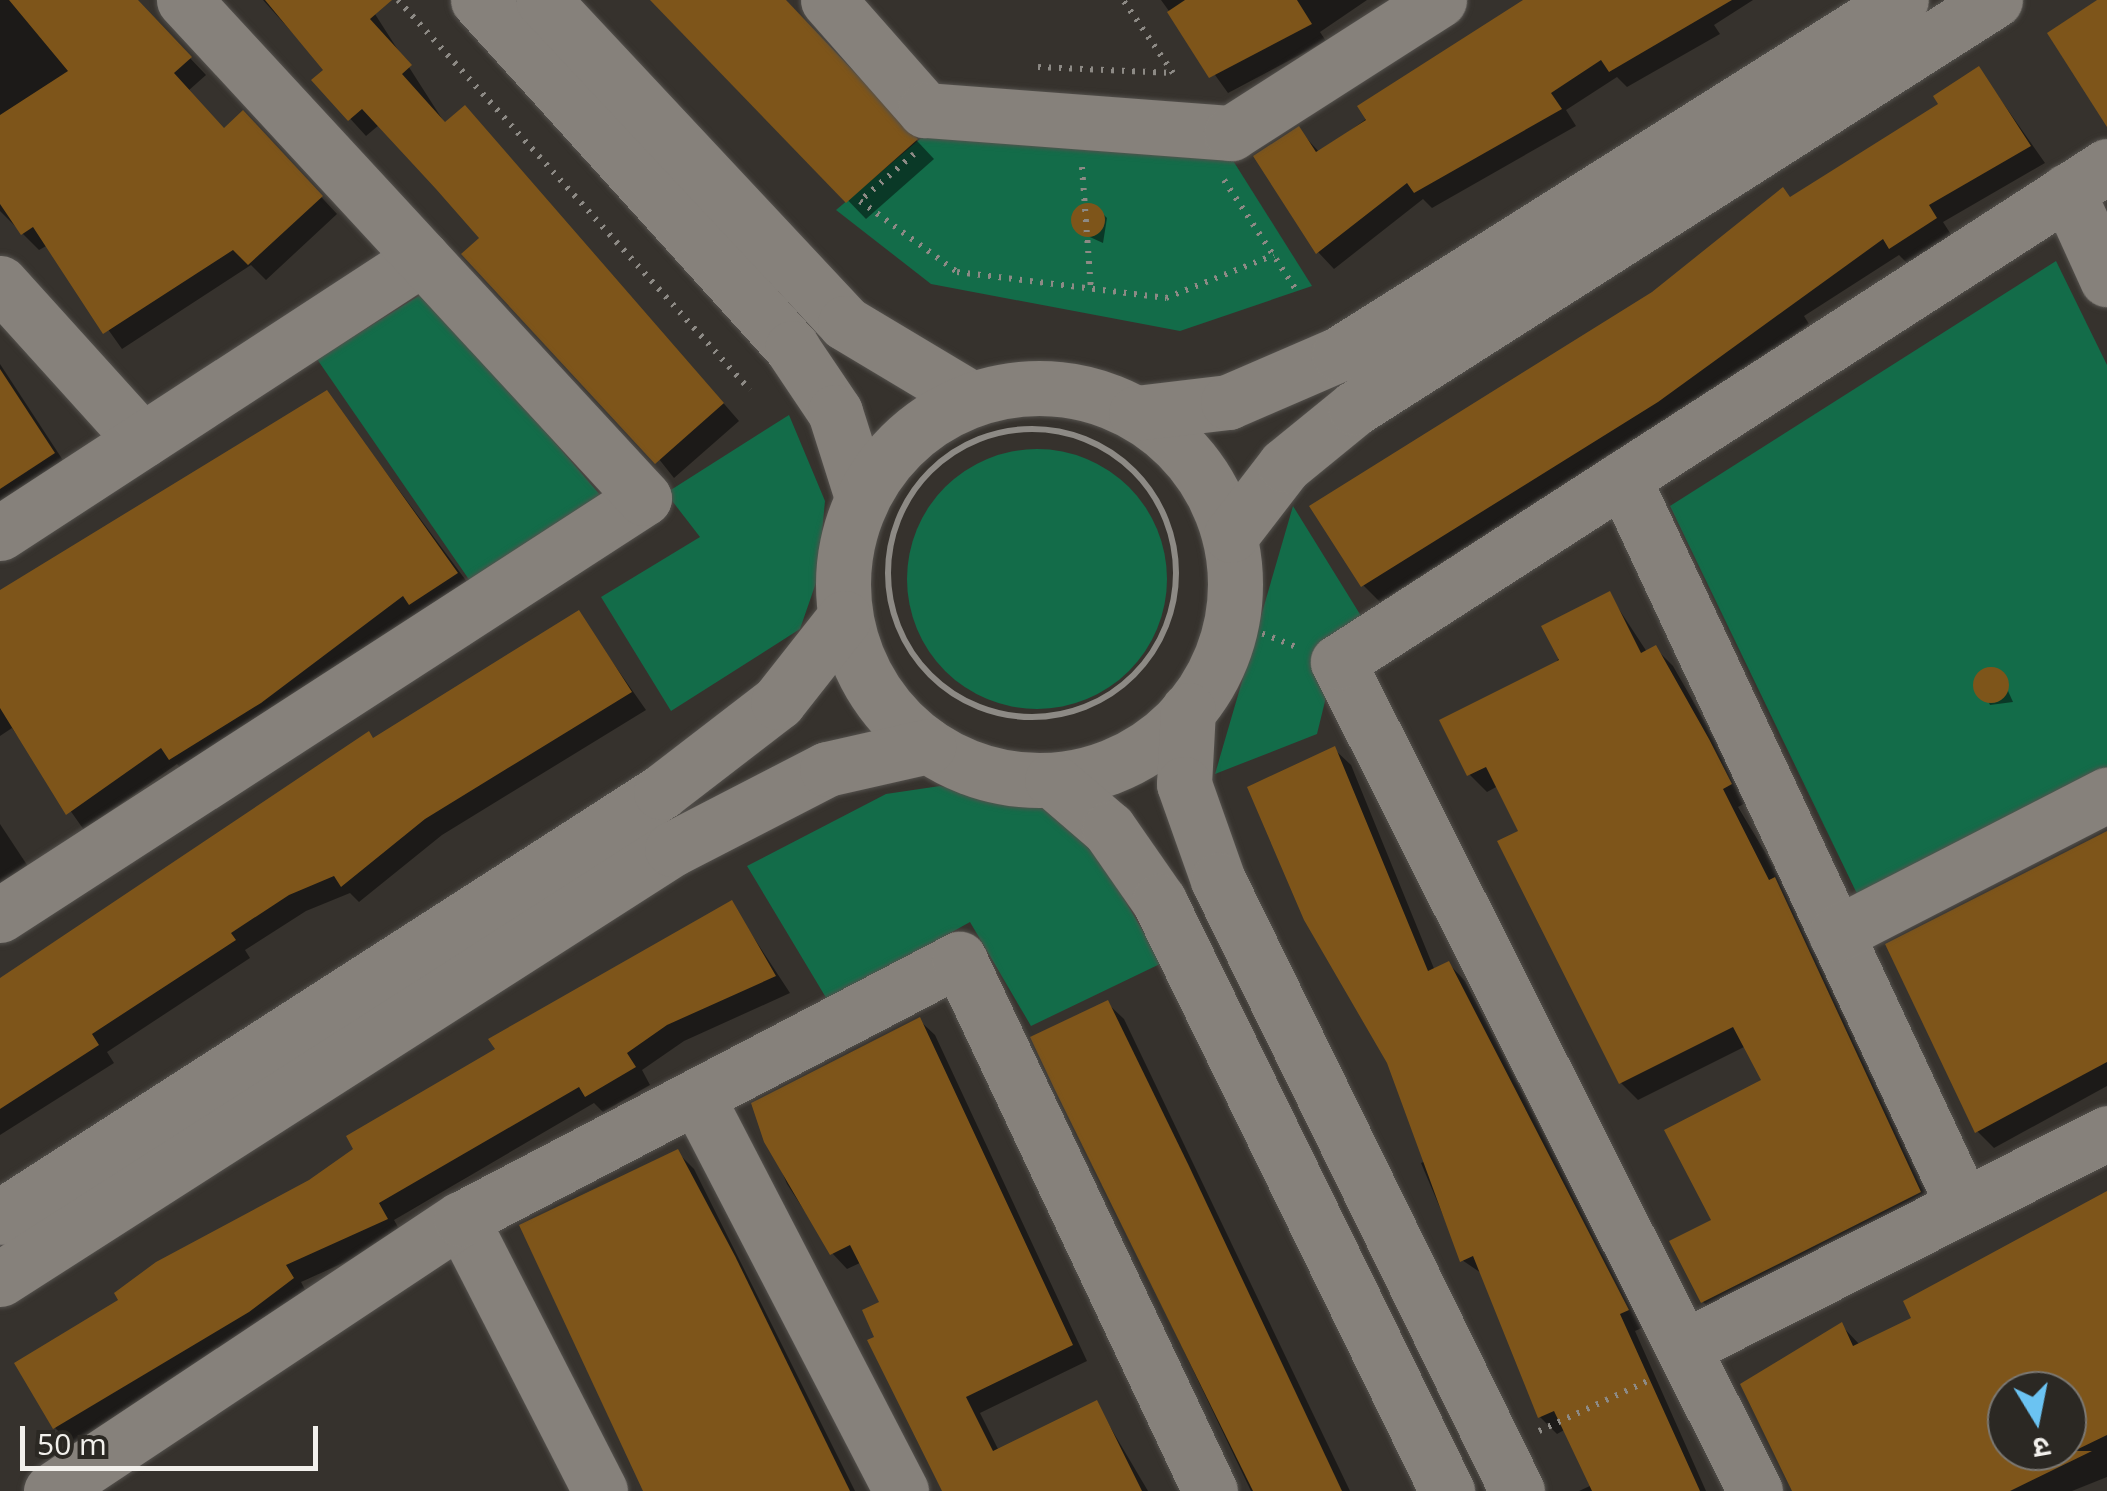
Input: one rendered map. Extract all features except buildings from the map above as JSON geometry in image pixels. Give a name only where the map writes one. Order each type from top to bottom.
[{"type":"street","points":[[0,915],[644,498],[184,0]]},
{"type":"street","points":[[478,0],[792,348],[835,412],[862,498]]},
{"type":"street","points":[[542,0],[845,323],[972,399]]},
{"type":"street","points":[[853,8],[925,110],[1231,133],[1439,0]]},
{"type":"street","points":[[1136,413],[1202,473],[1230,535],[1233,622],[1212,679],[1188,710],[1121,763],[1052,780],[994,776],[928,746],[871,689],[844,618],[847,536],[862,498],[914,432],[972,399],[1054,388],[1136,413],[1228,402],[1339,354],[1901,0]]},
{"type":"street","points":[[1230,535],[1285,466],[1355,408],[1995,0]]},
{"type":"street","points":[[1754,1491],[1689,1353],[1338,662],[2087,179],[2107,279]]},
{"type":"street","points":[[0,532],[422,258]]},
{"type":"street","points":[[0,283],[142,440]]},
{"type":"street","points":[[1623,478],[1963,1204]]},
{"type":"street","points":[[0,1217],[661,792],[778,702],[844,618]]},
{"type":"street","points":[[1188,710],[1184,784],[1218,880],[1516,1491]]},
{"type":"street","points":[[0,1279],[672,849],[827,768],[928,746]]},
{"type":"street","points":[[1052,780],[1109,829],[1160,901],[1448,1491]]},
{"type":"street","points":[[1836,934],[2107,794]]},
{"type":"street","points":[[50,1491],[462,1219],[698,1101],[958,959],[1210,1491]]},
{"type":"street","points":[[698,1101],[901,1491]]},
{"type":"street","points":[[1689,1353],[1963,1204],[2107,1134]]},
{"type":"street","points":[[462,1219],[600,1491]]},
{"type":"path","points":[[398,0],[750,390]]},
{"type":"path","points":[[1020,67],[1173,73],[1123,0]]},
{"type":"path","points":[[920,149],[860,202],[957,272],[1091,290],[1185,295],[1274,255]]},
{"type":"path","points":[[1082,154],[1091,290]]},
{"type":"path","points":[[1220,173],[1295,288]]},
{"type":"path","points":[[1039,428],[1095,444],[1152,489],[1178,572],[1171,615],[1142,665],[1084,708],[1041,718],[998,714],[925,672],[901,637],[888,568],[900,512],[923,476],[982,438],[1039,428]]},
{"type":"path","points":[[1233,622],[1338,662]]},
{"type":"path","points":[[1525,1438],[1689,1353]]},
{"type":"green space","points":[[933,128],[1232,159],[1312,286],[1180,331],[931,284],[836,210]]},
{"type":"green space","points":[[2056,261],[2107,365],[2107,781],[1861,902],[1670,506]]},
{"type":"green space","points":[[425,292],[602,497],[470,581],[317,359]]},
{"type":"green space","points":[[789,415],[825,501],[818,577],[800,629],[671,711],[601,597],[700,537],[666,493]]},
{"type":"green space","points":[[1037,449],[1087,459],[1129,487],[1157,529],[1167,579],[1157,629],[1129,671],[1087,699],[1037,709],[987,699],[945,671],[917,629],[907,579],[917,529],[945,487],[987,459]]},
{"type":"green space","points":[[1293,506],[1366,624],[1337,652],[1317,734],[1215,774]]},
{"type":"green space","points":[[940,786],[1059,812],[1092,845],[1162,963],[1031,1026],[970,922],[828,1001],[747,866],[886,794]]}]
